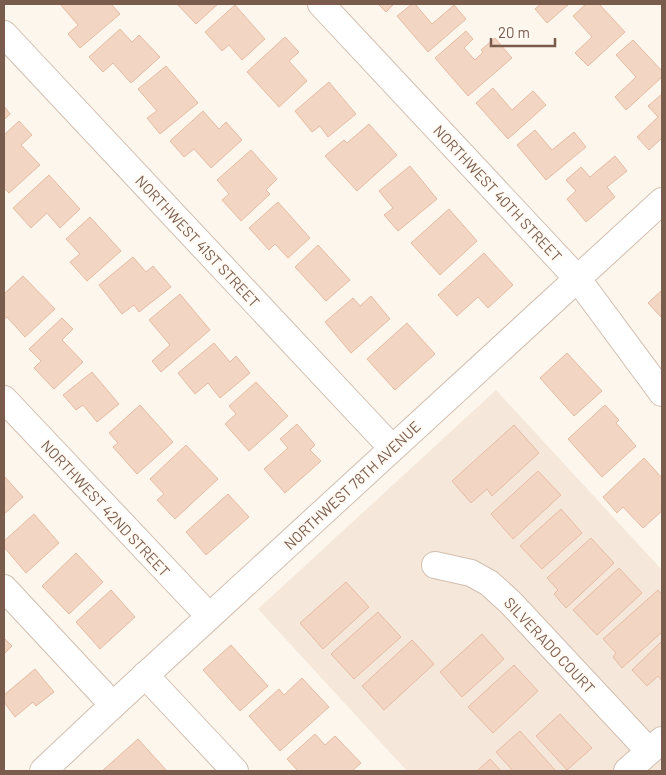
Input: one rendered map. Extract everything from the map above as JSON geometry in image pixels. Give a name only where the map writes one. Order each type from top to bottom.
[{"type":"street","name":"NORTHWEST 40TH STREET","points":[[321,4],[577,278],[662,393]]},
{"type":"street","name":"NORTHWEST 41ST STREET","points":[[4,34],[392,448]]},
{"type":"street","name":"NORTHWEST 78TH AVENUE","points":[[43,771],[145,674],[662,201]]},
{"type":"street","name":"NORTHWEST 42ND STREET","points":[[4,399],[209,616]]},
{"type":"street","name":"SILVERADO COURT","points":[[435,565],[471,573],[489,583],[656,746]]},
{"type":"street","points":[[4,588],[113,705]]},
{"type":"street","points":[[145,674],[234,771]]},
{"type":"street","points":[[627,771],[656,746]]},
{"type":"shaded area","points":[[496,390],[662,570],[662,771],[407,771],[258,609]]},
{"type":"building","points":[[60,4],[111,4],[120,14],[80,48],[68,34],[78,25]]},
{"type":"building","points":[[177,4],[218,4],[196,24]]},
{"type":"building","points":[[378,4],[394,4],[386,12]]},
{"type":"building","points":[[412,4],[415,4],[432,24],[454,5],[466,19],[428,52],[397,16]]},
{"type":"building","points":[[541,4],[569,4],[547,23],[535,9]]},
{"type":"building","points":[[586,4],[599,4],[625,32],[588,66],[575,53],[592,37],[573,16]]},
{"type":"building","points":[[235,5],[265,39],[242,60],[229,45],[222,51],[205,32]]},
{"type":"building","points":[[120,29],[132,42],[139,35],[160,57],[131,83],[113,63],[103,72],[89,57]]},
{"type":"building","points":[[466,31],[473,39],[464,48],[475,60],[483,52],[481,50],[495,38],[512,58],[468,96],[435,58]]},
{"type":"building","points":[[285,37],[299,52],[289,61],[307,81],[279,107],[247,72]]},
{"type":"building","points":[[633,40],[662,71],[662,77],[626,110],[615,97],[636,77],[616,55]]},
{"type":"building","points":[[166,66],[198,103],[160,134],[147,118],[157,111],[138,89]]},
{"type":"building","points":[[329,82],[356,114],[328,137],[320,126],[312,132],[295,111]]},
{"type":"building","points":[[493,88],[512,110],[533,91],[546,105],[508,139],[476,103]]},
{"type":"building","points":[[662,94],[662,138],[649,150],[637,137],[658,117],[648,106]]},
{"type":"building","points":[[4,106],[10,114],[4,120]]},
{"type":"building","points":[[203,111],[219,129],[226,122],[242,140],[211,168],[194,149],[184,157],[170,141]]},
{"type":"building","points":[[19,121],[32,135],[21,145],[40,165],[9,193],[4,188],[4,135]]},
{"type":"building","points":[[369,124],[397,155],[357,191],[325,156],[344,140],[347,143]]},
{"type":"building","points":[[535,130],[552,150],[574,132],[586,147],[546,180],[517,145]]},
{"type":"building","points":[[251,150],[277,179],[266,190],[270,194],[241,221],[222,200],[229,194],[217,180]]},
{"type":"building","points":[[615,156],[627,171],[607,187],[615,197],[586,222],[567,199],[576,191],[566,180],[581,167],[590,177]]},
{"type":"building","points":[[410,166],[437,199],[398,231],[384,215],[393,208],[379,191]]},
{"type":"building","points":[[49,175],[80,209],[60,228],[47,213],[31,228],[13,208]]},
{"type":"building","points":[[278,202],[310,238],[288,258],[275,244],[269,250],[249,228]]},
{"type":"building","points":[[449,209],[477,241],[440,275],[411,243]]},
{"type":"building","points":[[90,217],[121,251],[87,281],[70,262],[80,254],[66,239]]},
{"type":"building","points":[[318,245],[350,280],[326,301],[295,267]]},
{"type":"building","points":[[484,253],[513,285],[488,308],[478,297],[457,316],[438,295]]},
{"type":"building","points":[[133,257],[146,272],[153,266],[171,287],[139,312],[134,305],[122,314],[99,285]]},
{"type":"building","points":[[23,276],[55,309],[25,337],[7,317],[4,320],[4,294]]},
{"type":"building","points":[[662,290],[662,318],[648,303]]},
{"type":"building","points":[[180,294],[210,330],[161,372],[152,361],[170,345],[149,320]]},
{"type":"building","points":[[371,296],[390,319],[351,353],[325,322],[353,298],[360,306]]},
{"type":"building","points":[[62,318],[73,329],[62,340],[83,362],[54,389],[34,368],[41,361],[29,349]]},
{"type":"building","points":[[407,323],[435,354],[395,390],[367,359]]},
{"type":"building","points":[[214,343],[230,362],[236,356],[250,373],[220,398],[208,383],[195,394],[178,373]]},
{"type":"building","points":[[567,353],[602,391],[574,416],[540,378]]},
{"type":"building","points":[[92,372],[119,404],[97,422],[83,405],[76,410],[63,395]]},
{"type":"building","points":[[256,382],[288,416],[249,451],[225,424],[236,414],[229,406]]},
{"type":"building","points":[[140,405],[173,442],[137,474],[113,447],[118,443],[109,433]]},
{"type":"building","points":[[605,405],[619,420],[616,423],[636,446],[602,477],[568,439]]},
{"type":"building","points":[[297,424],[315,445],[310,450],[321,461],[285,493],[264,469],[288,448],[280,439]]},
{"type":"building","points":[[514,425],[539,453],[492,496],[487,489],[471,503],[452,481]]},
{"type":"building","points":[[186,445],[218,479],[175,519],[157,500],[164,494],[150,479]]},
{"type":"building","points":[[644,458],[662,478],[662,511],[643,528],[623,507],[617,513],[603,497]]},
{"type":"building","points":[[538,471],[561,495],[513,539],[491,514]]},
{"type":"building","points":[[4,476],[23,497],[4,514]]},
{"type":"building","points":[[228,494],[249,517],[206,555],[186,532]]},
{"type":"building","points":[[561,509],[582,533],[542,569],[520,546]]},
{"type":"building","points":[[34,514],[59,543],[26,573],[4,547],[4,541]]},
{"type":"building","points":[[591,538],[614,563],[566,608],[554,594],[558,590],[547,578]]},
{"type":"building","points":[[76,553],[103,582],[69,614],[42,586]]},
{"type":"building","points":[[619,568],[642,593],[597,635],[573,610]]},
{"type":"building","points":[[346,582],[369,607],[323,649],[300,623]]},
{"type":"building","points":[[111,590],[135,617],[100,649],[76,622]]},
{"type":"building","points":[[658,590],[662,595],[662,632],[622,668],[613,657],[616,653],[603,639]]},
{"type":"building","points":[[378,612],[401,637],[354,679],[331,654]]},
{"type":"building","points":[[482,634],[504,659],[462,697],[440,672]]},
{"type":"building","points":[[4,638],[12,646],[4,654]]},
{"type":"building","points":[[412,640],[434,664],[384,710],[362,686]]},
{"type":"building","points":[[662,641],[662,681],[658,676],[647,686],[632,670]]},
{"type":"building","points":[[231,645],[268,686],[240,711],[203,670]]},
{"type":"building","points":[[514,665],[538,691],[493,733],[468,707]]},
{"type":"building","points":[[35,669],[54,692],[36,706],[33,702],[15,717],[4,702],[4,695]]},
{"type":"building","points":[[302,678],[329,707],[280,751],[249,716],[279,689],[284,695]]},
{"type":"building","points":[[560,714],[592,748],[567,770],[536,736]]},
{"type":"building","points":[[520,731],[556,771],[513,771],[496,752]]},
{"type":"building","points":[[315,734],[325,745],[335,736],[361,763],[352,771],[298,771],[287,759]]},
{"type":"building","points":[[138,739],[167,771],[102,771]]},
{"type":"building","points":[[490,759],[501,771],[477,771]]}]
